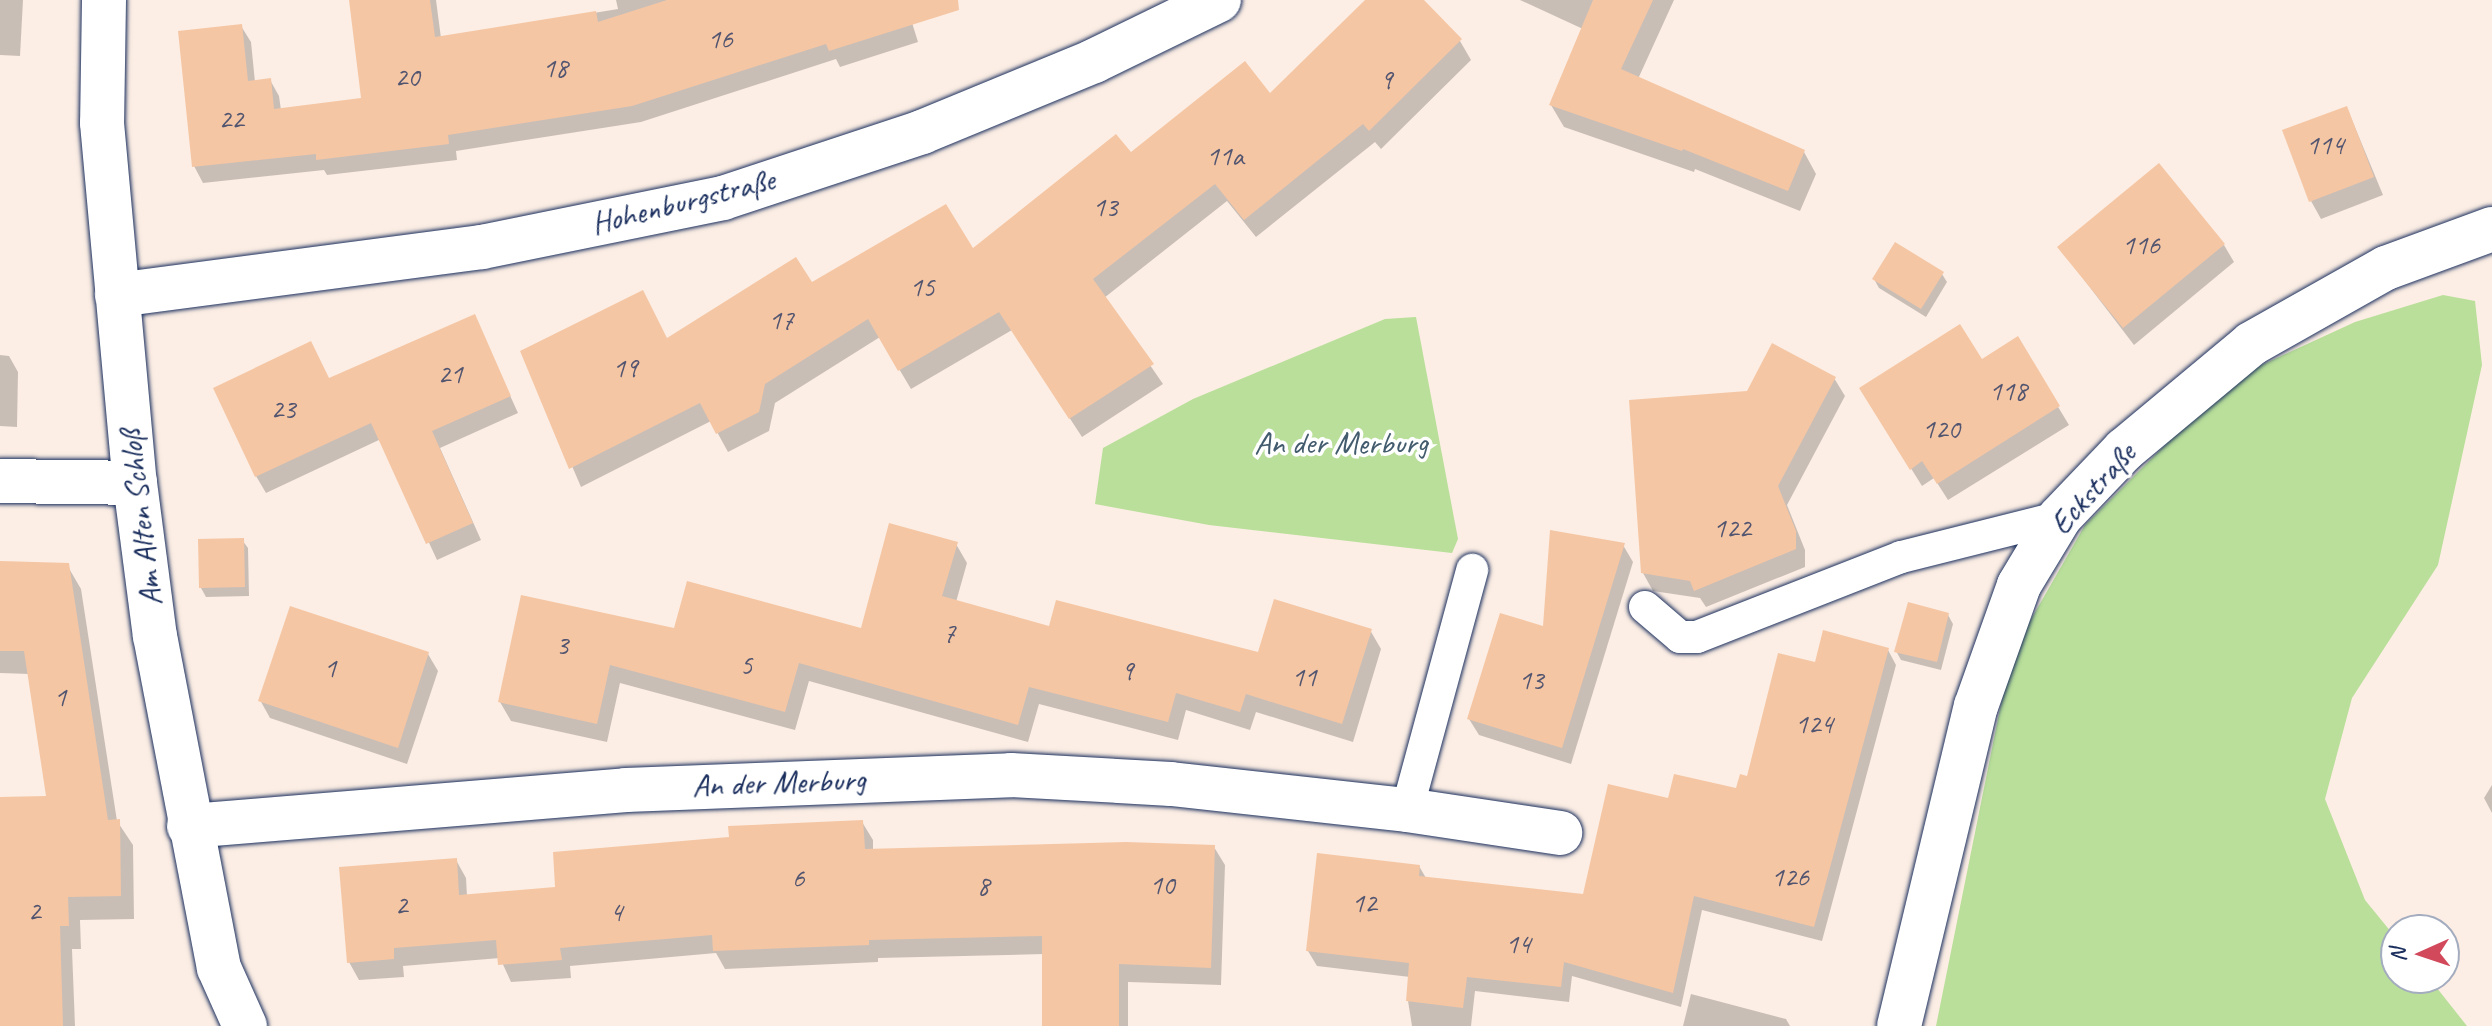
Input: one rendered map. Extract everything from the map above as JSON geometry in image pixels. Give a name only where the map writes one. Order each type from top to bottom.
[{"type":"street","name":"Am Alten Schloß","points":[[104,0],[102,123],[135,483],[155,636],[189,826],[219,968],[245,1026]]},
{"type":"street","name":"Hohenburgstraße","points":[[117,295],[482,247],[723,198],[922,132],[1094,61],[1219,0]]},
{"type":"street","name":"Eckstraße","points":[[1899,1026],[1976,706],[2019,585],[2060,517],[2124,450],[2251,344],[2386,268],[2492,229]]},
{"type":"street","points":[[0,481],[135,483]]},
{"type":"street","name":"An der Merburg","points":[[189,826],[626,790],[1011,775],[1171,784],[1407,810],[1560,833]]},
{"type":"lane","points":[[1645,607],[1680,637],[1697,637],[1901,557],[2060,517]]},
{"type":"lane","points":[[1407,810],[1472,570]]},
{"type":"green space","points":[[2443,295],[2475,301],[2482,365],[2438,565],[2352,698],[2325,799],[2365,900],[2380,918],[2380,994],[2442,994],[2467,1026],[1936,1026],[2011,654],[2085,525],[2231,379],[2355,322]]},
{"type":"green space","name":"An der Merburg","points":[[1416,317],[1458,539],[1452,553],[1209,525],[1095,504],[1103,448],[1193,399],[1385,319]]},
{"type":"building","points":[[349,0],[430,0],[435,37],[596,11],[598,22],[667,0],[958,0],[959,10],[829,51],[826,44],[632,106],[448,135],[449,144],[316,160],[316,154],[192,167],[178,31],[242,24],[248,81],[271,78],[274,109],[361,98]]},
{"type":"building","points":[[1365,0],[1424,0],[1462,39],[1369,131],[1363,124],[1244,220],[1215,184],[1093,279],[1154,364],[1069,419],[999,312],[898,371],[868,319],[765,384],[759,412],[716,434],[700,403],[569,469],[520,351],[643,290],[667,338],[796,257],[812,282],[946,204],[973,248],[1116,134],[1131,152],[1245,61],[1270,93]]},
{"type":"building","points":[[1593,0],[1653,0],[1621,69],[1805,150],[1788,191],[1683,149],[1549,105]]},
{"type":"building","points":[[2347,106],[2374,177],[2309,202],[2282,130]]},
{"type":"building","points":[[2159,163],[2225,244],[2123,328],[2057,247]]},
{"type":"building","points":[[1895,242],[1944,272],[1921,309],[1872,279]]},
{"type":"building","points":[[475,314],[511,396],[432,431],[473,523],[426,544],[371,423],[255,477],[213,388],[311,341],[329,378]]},
{"type":"building","points":[[1960,324],[1982,359],[2018,336],[2060,406],[1937,484],[1922,461],[1910,470],[1859,388]]},
{"type":"building","points":[[1772,343],[1836,377],[1778,486],[1796,531],[1796,549],[1694,591],[1690,581],[1641,573],[1629,400],[1747,391]]},
{"type":"building","points":[[889,523],[958,542],[942,596],[1049,626],[1056,600],[1258,652],[1274,599],[1372,629],[1342,724],[1246,694],[1240,712],[1176,693],[1168,722],[1029,687],[1018,725],[799,663],[785,712],[610,665],[597,724],[498,702],[521,595],[674,628],[687,581],[861,628]]},
{"type":"building","points":[[1550,530],[1625,543],[1562,748],[1467,719],[1500,613],[1543,626]]},
{"type":"building","points":[[244,538],[245,587],[199,588],[198,539]]},
{"type":"building","points":[[0,561],[69,563],[108,820],[120,819],[121,896],[68,897],[69,926],[60,926],[63,1026],[0,1026],[0,797],[46,796],[24,651],[0,651]]},
{"type":"building","points":[[1908,602],[1949,613],[1937,662],[1894,652]]},
{"type":"building","points":[[290,606],[429,652],[398,748],[258,701]]},
{"type":"building","points":[[1823,630],[1889,648],[1814,927],[1694,896],[1673,993],[1564,962],[1561,987],[1467,977],[1463,1008],[1406,1001],[1409,963],[1306,951],[1317,853],[1420,865],[1419,876],[1583,894],[1608,784],[1668,798],[1674,774],[1736,788],[1740,774],[1747,776],[1778,653],[1815,662]]},
{"type":"building","points":[[863,820],[865,849],[1126,842],[1215,845],[1211,968],[1119,964],[1119,1026],[1042,1026],[1042,936],[869,940],[869,945],[713,951],[712,935],[560,948],[562,960],[498,965],[496,940],[394,948],[394,959],[347,963],[339,867],[457,858],[459,895],[555,887],[553,852],[729,837],[728,826]]}]
